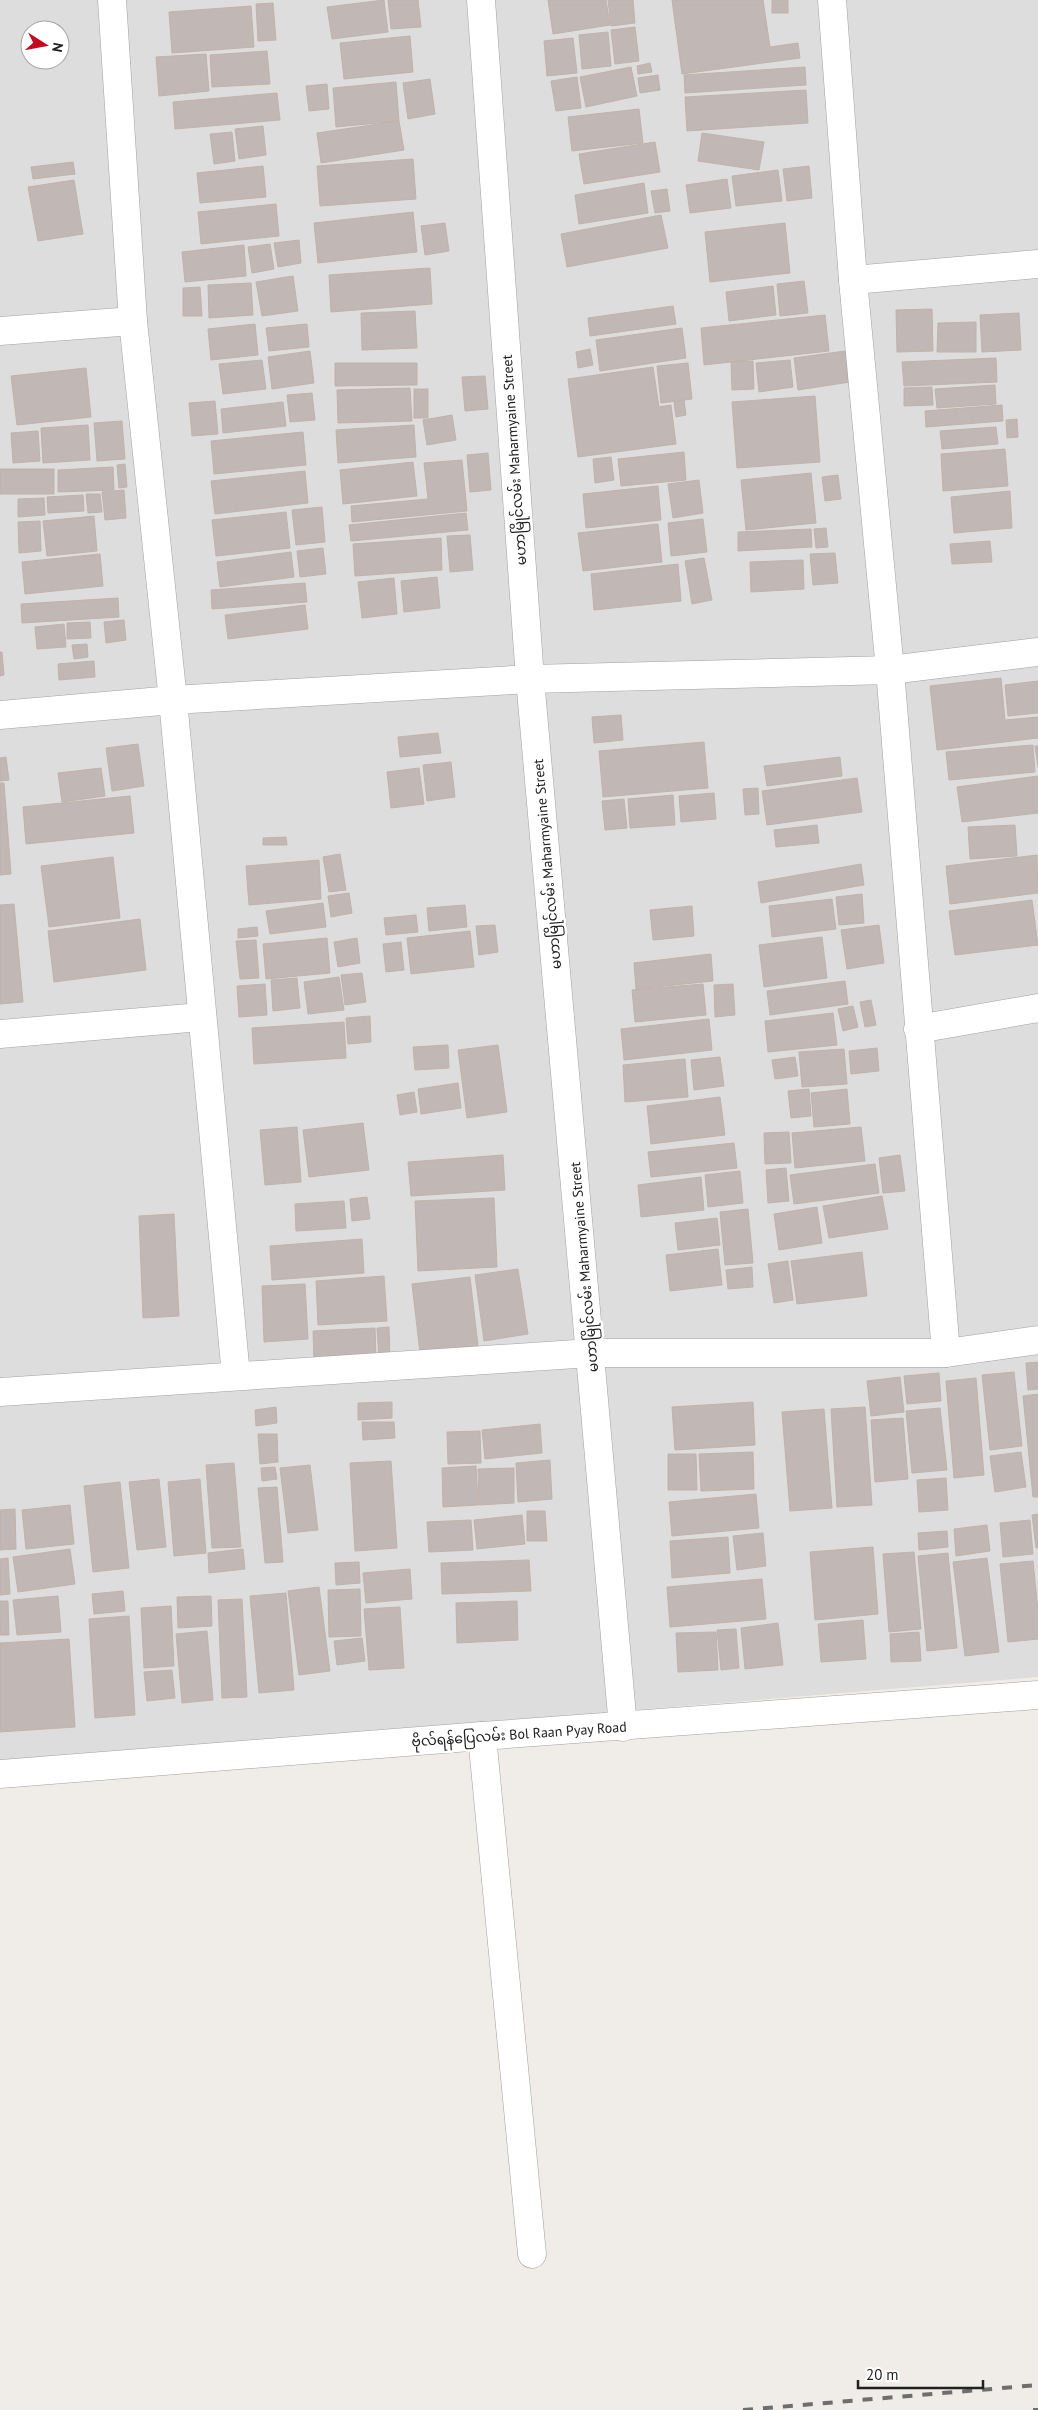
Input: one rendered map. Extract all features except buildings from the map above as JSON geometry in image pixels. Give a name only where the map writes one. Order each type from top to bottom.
[{"type":"street","points":[[112,0],[133,321],[173,700],[201,1017],[236,1376]]},
{"type":"street","name":"မဟာမြိုင်လမ်း Maharmyaine Street","points":[[481,0],[530,679],[592,1353],[623,1727]]},
{"type":"street","points":[[832,0],[853,280],[890,670],[946,1353]]},
{"type":"street","points":[[853,280],[1038,264]]},
{"type":"street","points":[[0,331],[133,321]]},
{"type":"street","points":[[0,714],[173,700],[530,679],[890,670],[1038,652]]},
{"type":"street","points":[[918,1029],[1038,1008]]},
{"type":"street","points":[[0,1034],[201,1017]]},
{"type":"street","points":[[0,1392],[592,1353],[946,1353],[1038,1340]]},
{"type":"street","name":"ဗိုလ်ရန်ပြေလမ်း Bol Raan Pyay Road","points":[[0,1774],[1038,1695]]},
{"type":"street","points":[[482,1736],[532,2254]]},
{"type":"shaded area","points":[[0,0],[1038,0],[1038,1677],[0,1762]]},
{"type":"railway","points":[[743,2410],[1038,2385]]},
{"type":"railway","points":[[1033,2410],[1038,2410]]}]
